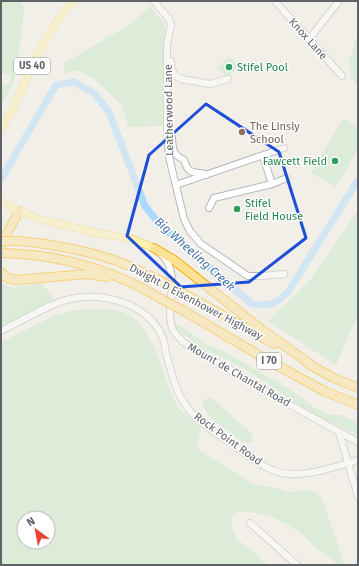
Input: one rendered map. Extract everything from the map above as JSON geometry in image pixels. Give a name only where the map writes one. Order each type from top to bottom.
[{"type":"highway","points":[[1,245],[16,209]]},
{"type":"highway","name":"Dwight D Eisenhower Highway","points":[[1,241],[42,243],[72,249],[102,256],[135,268],[187,295],[334,378],[358,388]]},
{"type":"highway","points":[[154,248],[174,260],[261,330],[313,366]]},
{"type":"highway","name":"Dwight D Eisenhower Highway","points":[[1,254],[34,255],[58,259],[94,268],[121,278],[153,294],[324,391],[358,405]]},
{"type":"highway","points":[[1,272],[7,278],[16,280],[87,274],[99,275],[153,294]]},
{"type":"main road","name":"US 40","points":[[1,129],[16,103],[27,77],[50,32],[71,2]]},
{"type":"main road","name":"Mount de Chantal Road","points":[[1,202],[38,219],[97,233],[132,239],[154,248]]},
{"type":"street","name":"Leatherwood Lane","points":[[154,1],[169,19],[171,25],[167,45],[167,130],[169,157],[184,219],[190,231],[201,244],[248,276],[284,274]]},
{"type":"street","name":"Knox Lane","points":[[275,1],[342,76]]},
{"type":"street","points":[[309,39],[339,1]]},
{"type":"street","points":[[169,39],[172,69],[175,76],[181,79],[210,84],[228,79]]},
{"type":"street","points":[[168,119],[175,154],[184,160],[188,169],[194,172],[202,172],[206,175]]},
{"type":"street","points":[[176,185],[284,148]]},
{"type":"street","points":[[263,156],[272,184]]},
{"type":"street","points":[[209,208],[214,198],[272,184],[287,178]]},
{"type":"street","name":"Mount de Chantal Road","points":[[154,248],[169,264],[172,276],[170,322],[176,335],[183,342],[358,442]]},
{"type":"street","name":"Rock Point Road","points":[[1,331],[70,299],[98,298],[115,300],[141,311],[156,326],[162,337],[174,384],[182,400],[198,420],[258,463],[268,469],[291,474],[308,472],[358,460]]},
{"type":"street","points":[[339,432],[358,497]]},
{"type":"street","points":[[250,523],[297,565]]},
{"type":"highlighted area","points":[[206,104],[279,152],[306,238],[249,282],[181,287],[127,236],[149,155]]},
{"type":"green space","points":[[1,1],[20,1],[24,7],[20,47],[15,66],[15,79],[1,107],[1,84],[6,85],[10,82],[11,75],[1,72]]},
{"type":"green space","points":[[150,6],[165,25],[164,126],[128,127],[122,105],[94,79],[78,70],[65,73],[63,64],[132,23]]},
{"type":"green space","points":[[358,35],[358,87],[351,78],[349,60]]},
{"type":"green space","name":"Stifel Pool","points":[[230,56],[240,66],[227,78],[217,68]]},
{"type":"green space","name":"Fawcett Field","points":[[343,118],[358,127],[358,149],[336,187],[311,173]]},
{"type":"green space","points":[[358,210],[358,315],[336,365],[268,321],[311,279]]},
{"type":"green space","points":[[1,283],[14,288],[41,283],[53,297],[55,302],[1,329]]},
{"type":"green space","points":[[85,309],[112,309],[129,315],[140,324],[156,350],[172,395],[178,407],[185,415],[201,427],[197,446],[200,451],[254,484],[276,488],[287,492],[311,490],[321,497],[344,565],[335,562],[320,551],[298,531],[283,522],[260,514],[243,512],[235,513],[231,518],[233,530],[238,540],[248,547],[267,565],[1,565],[1,342],[53,316]]},
{"type":"green space","points":[[174,323],[187,330],[209,346],[225,352],[291,390],[318,410],[333,415],[341,415],[358,423],[358,435],[309,412],[247,370],[199,346],[173,326]]},
{"type":"green space","points":[[207,398],[215,401],[253,435],[253,441],[247,443],[242,441],[213,420],[208,415],[202,402]]},
{"type":"waterway","name":"Big Wheeling Creek","points":[[1,179],[56,85],[74,82],[94,93],[109,112],[145,206],[159,224],[252,304],[263,305],[276,302],[288,292],[358,180]]},
{"type":"place","name":"Stifel Pool","points":[[229,67]]},
{"type":"place","name":"The Linsly School","points":[[242,132]]},
{"type":"place","name":"Fawcett Field","points":[[335,161]]},
{"type":"place","name":"Stifel Field House","points":[[237,209]]}]
